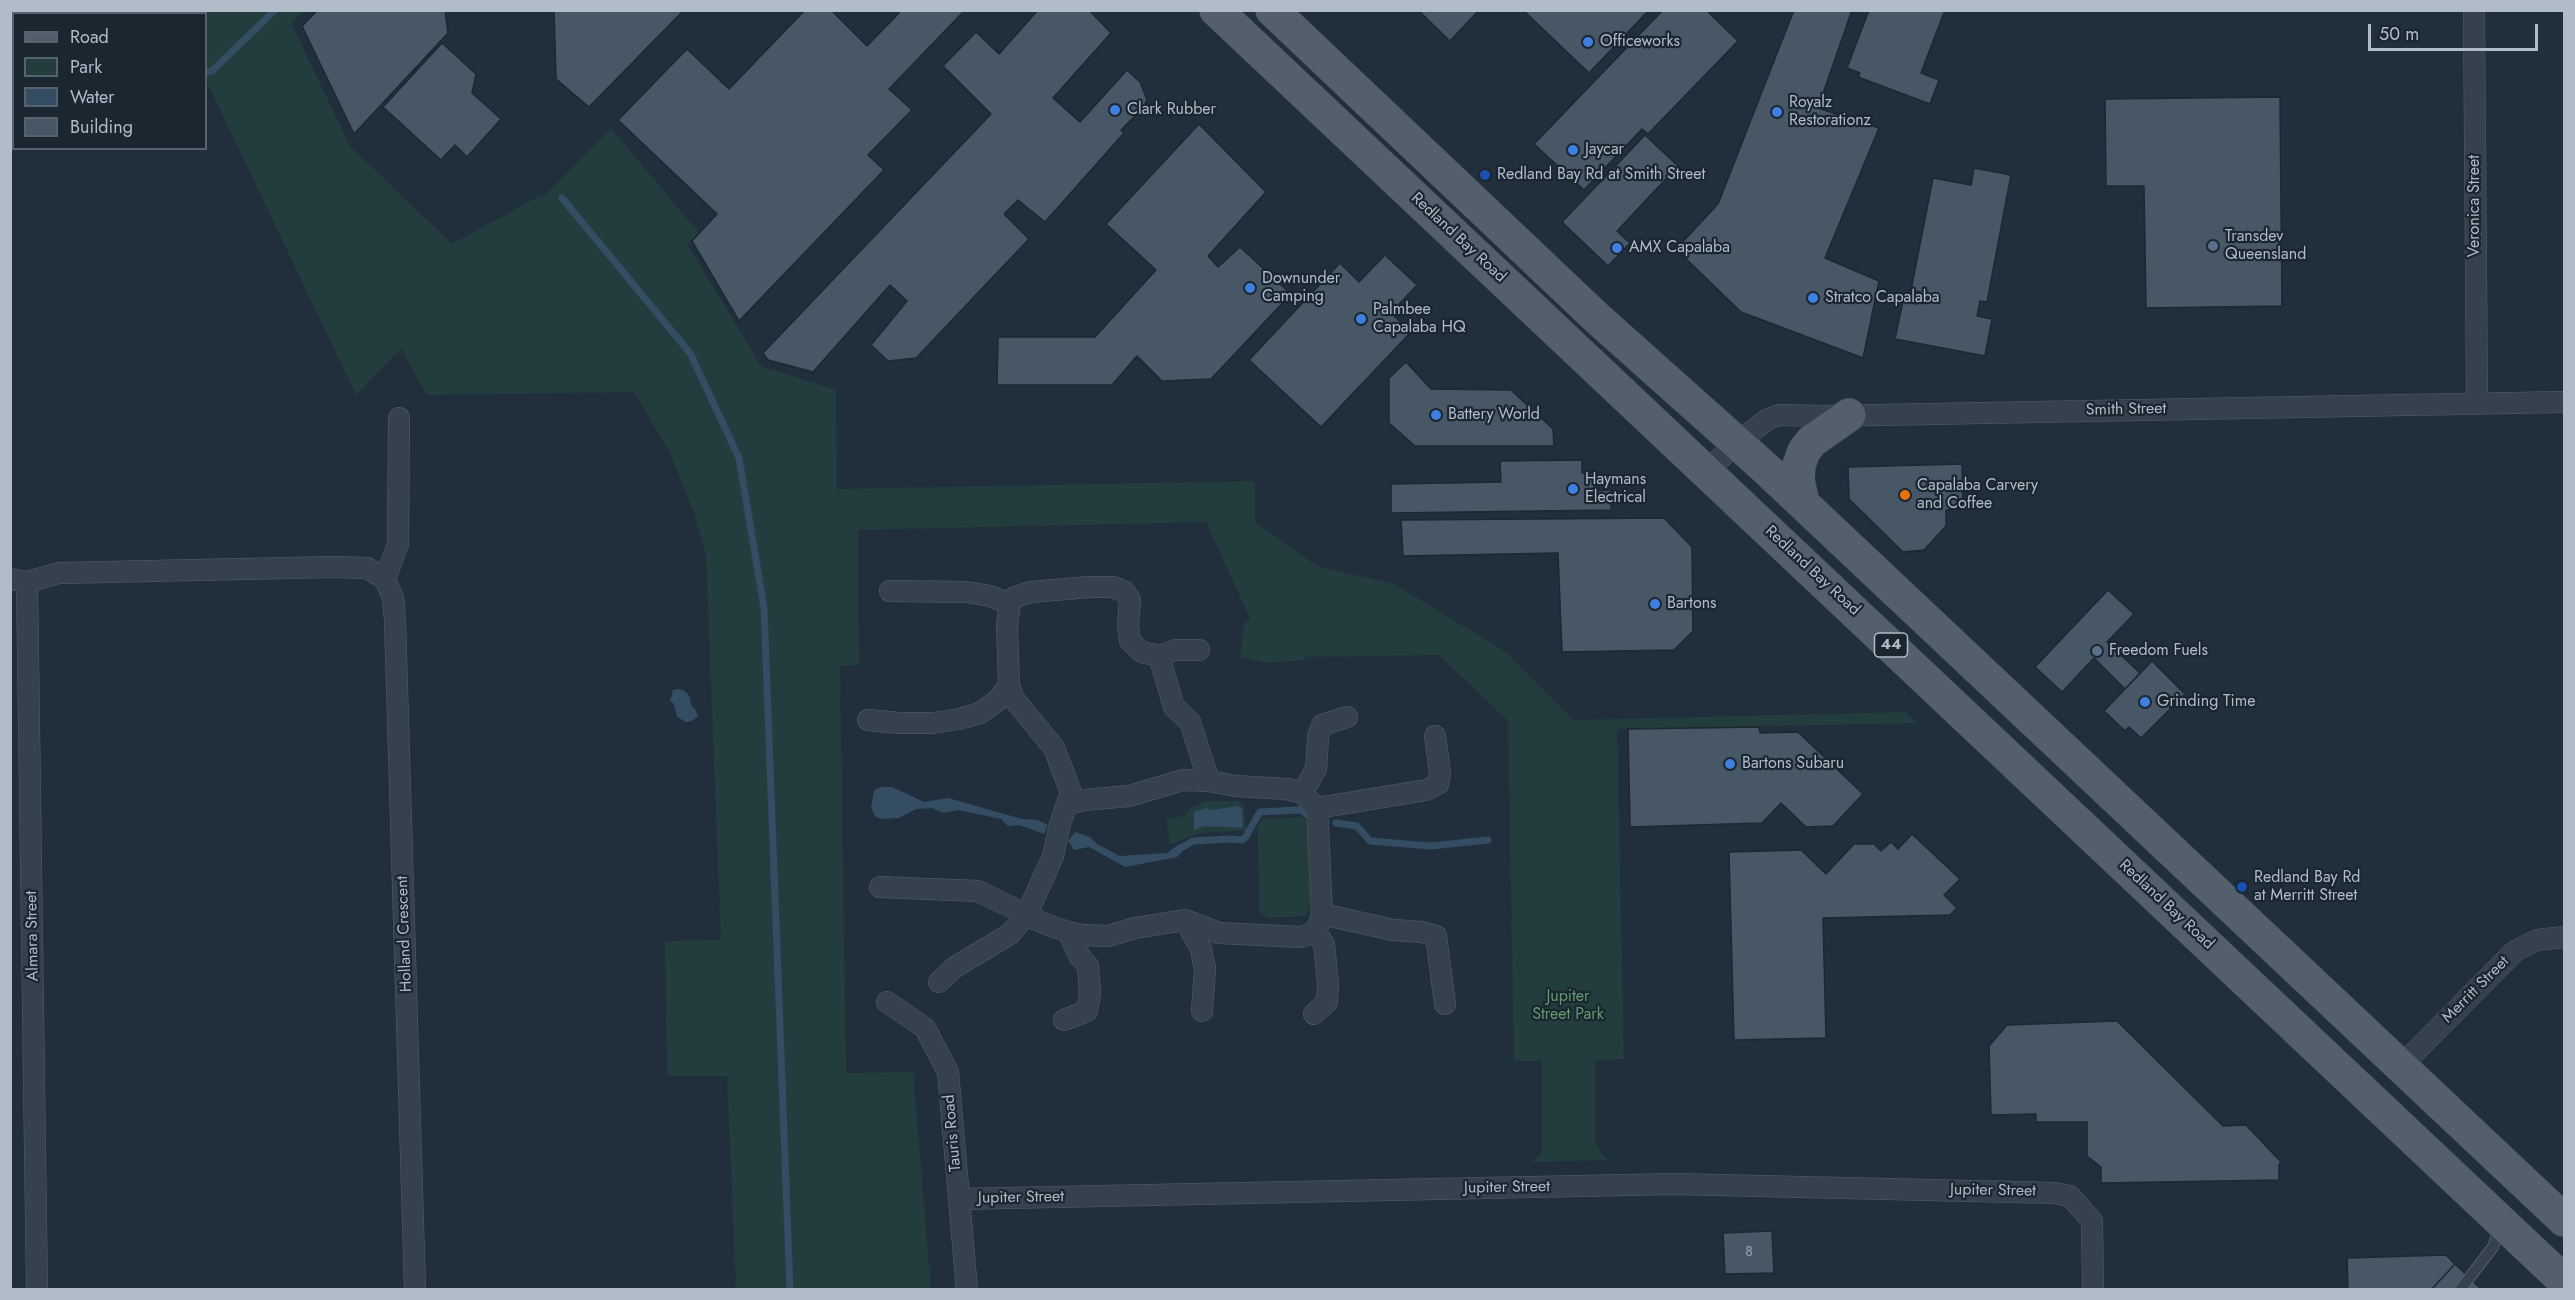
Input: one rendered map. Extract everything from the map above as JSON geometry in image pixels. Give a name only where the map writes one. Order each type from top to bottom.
[{"type":"main road","name":"Redland Bay Road","points":[[1216,10],[2565,1281]]},
{"type":"main road","name":"44","points":[[1272,10],[1598,319],[1738,442],[2565,1220]]},
{"type":"main road","points":[[1803,503],[1798,480],[1799,465],[1804,452],[1812,441],[1849,416]]},
{"type":"street","name":"Veronica Street","points":[[2474,10],[2476,402]]},
{"type":"street","name":"Smith Street","points":[[1706,471],[1738,442],[1768,419],[1779,415],[1849,416],[2565,402]]},
{"type":"street","points":[[19,581],[59,573],[334,567],[367,568],[385,579],[398,544],[399,418]]},
{"type":"street","name":"Holland Crescent","points":[[385,579],[393,598],[395,620],[415,1290]]},
{"type":"street","name":"Almara Street","points":[[19,581],[37,1290]]},
{"type":"street","points":[[939,982],[955,967],[1010,934],[1027,914],[1053,856],[1060,824],[1071,792],[1054,748],[1014,699],[1009,685],[1007,624],[1010,604],[1015,597],[1031,592],[1113,587],[1125,592],[1130,600],[1128,625],[1130,641],[1142,652],[1159,656],[1176,650],[1199,650]]},
{"type":"street","points":[[890,591],[966,592],[990,596],[1010,604]]},
{"type":"street","points":[[1159,656],[1174,707],[1190,722],[1209,781]]},
{"type":"street","points":[[868,720],[910,723],[959,719],[980,713],[998,700],[1009,685]]},
{"type":"street","points":[[1302,793],[1316,769],[1318,737],[1322,725],[1347,717]]},
{"type":"street","points":[[1317,808],[1426,790],[1438,784],[1440,773],[1435,736]]},
{"type":"street","points":[[1068,804],[1084,800],[1130,796],[1183,780],[1287,789],[1302,793],[1317,808],[1318,922],[1324,944],[1328,984],[1327,1002],[1314,1014]]},
{"type":"street","points":[[880,887],[978,891],[1068,932],[1108,936],[1135,928],[1185,920],[1219,933],[1234,934],[1301,937],[1318,922],[1422,932],[1436,936],[1445,1004]]},
{"type":"street","points":[[1185,920],[1201,949],[1206,969],[1202,1011]]},
{"type":"street","points":[[1064,1020],[1088,1011],[1090,993],[1088,966],[1080,957],[1068,932]]},
{"type":"street","points":[[1206,969],[1234,934]]},
{"type":"street","points":[[1088,966],[1108,936]]},
{"type":"street","name":"Merritt Street","points":[[2401,1066],[2515,951],[2537,939],[2565,937]]},
{"type":"street","name":"Tauris Road","points":[[887,1002],[925,1028],[948,1072],[967,1290]]},
{"type":"street","name":"Jupiter Street","points":[[959,1199],[1675,1184],[2055,1192],[2070,1196],[2092,1221],[2093,1290]]},
{"type":"lane","points":[[2460,1290],[2493,1248],[2502,1222]]},
{"type":"green space","name":"Jupiter Street Park","points":[[304,11],[291,23],[350,146],[452,244],[541,195],[544,196],[611,128],[699,233],[688,245],[761,366],[836,390],[837,489],[1255,481],[1255,522],[1317,566],[1394,584],[1506,652],[1574,720],[1906,712],[1917,723],[1617,729],[1624,1059],[1595,1060],[1595,1141],[1608,1160],[1532,1162],[1542,1152],[1542,1061],[1514,1061],[1508,721],[1439,655],[1305,657],[1305,660],[1270,663],[1240,657],[1244,623],[1250,619],[1206,522],[858,530],[859,665],[840,666],[846,1073],[913,1072],[931,1289],[736,1289],[727,1076],[667,1076],[665,941],[721,940],[706,556],[694,513],[668,449],[634,392],[427,395],[401,349],[356,395],[207,82],[207,12],[173,12]]},
{"type":"green space","points":[[1206,801],[1240,801],[1244,804],[1246,830],[1199,833],[1170,845],[1166,819],[1184,816],[1190,808]]},
{"type":"green space","points":[[1301,817],[1308,822],[1310,909],[1304,916],[1267,918],[1259,911],[1258,825],[1263,819]]},
{"type":"water","points":[[673,690],[685,691],[690,697],[691,705],[698,716],[692,721],[686,722],[677,717],[674,704],[670,701]]},
{"type":"water","points":[[881,787],[892,787],[924,802],[948,798],[1022,819],[1037,820],[1048,825],[1044,834],[1019,825],[1008,826],[1001,819],[958,810],[943,813],[932,808],[916,809],[899,818],[881,819],[875,816],[871,808],[874,790]]},
{"type":"water","points":[[1237,806],[1242,809],[1243,828],[1204,826],[1194,830],[1194,812],[1207,808],[1212,810]]},
{"type":"water","points":[[1075,832],[1090,837],[1097,844],[1120,856],[1167,853],[1180,844],[1183,851],[1177,857],[1125,867],[1089,847],[1074,850],[1068,841]]},
{"type":"building","points":[[10,10],[16,10],[12,12],[12,43],[10,43]]},
{"type":"building","points":[[318,10],[445,10],[448,33],[354,134],[302,26]]},
{"type":"building","points":[[554,10],[684,10],[589,107],[556,79]]},
{"type":"building","points":[[805,10],[831,10],[867,46],[899,13],[896,10],[965,10],[889,89],[912,110],[868,155],[884,170],[739,321],[692,241],[717,214],[618,120],[687,49],[729,89]]},
{"type":"building","points":[[1038,10],[1089,10],[1111,33],[1053,98],[1080,122],[1127,70],[1140,82],[1147,100],[1142,109],[1121,130],[1124,133],[1045,222],[1018,200],[1004,214],[1029,239],[916,358],[888,361],[871,345],[907,301],[890,285],[813,372],[768,360],[763,353],[991,114],[943,66],[976,32],[999,54]]},
{"type":"building","points":[[1418,10],[1479,10],[1450,41]]},
{"type":"building","name":"Officeworks","points":[[1523,10],[1649,10],[1589,73]]},
{"type":"building","points":[[1663,10],[1706,10],[1738,41],[1648,134],[1642,129],[1584,190],[1534,144]]},
{"type":"building","points":[[1794,10],[1852,10],[1818,108],[1879,128],[1825,258],[1879,281],[1863,358],[1741,312],[1676,249],[1718,204]]},
{"type":"building","points":[[1869,10],[1945,10],[1921,73],[1939,80],[1930,104],[1858,77],[1860,73],[1847,68]]},
{"type":"building","points":[[442,43],[476,74],[472,93],[501,119],[467,157],[455,145],[441,160],[383,107]]},
{"type":"building","points":[[12,68],[12,112],[10,113],[10,69]]},
{"type":"building","name":"Transdev Queensland","points":[[2280,97],[2282,306],[2146,308],[2144,186],[2106,186],[2105,99]]},
{"type":"building","points":[[1199,124],[1266,192],[1208,256],[1218,267],[1240,247],[1291,294],[1211,379],[1162,381],[1137,356],[1112,385],[997,385],[998,337],[1095,337],[1156,270],[1106,224]]},
{"type":"building","points":[[1645,135],[1678,166],[1617,231],[1630,243],[1608,266],[1562,222]]},
{"type":"building","points":[[1974,168],[2011,175],[1987,302],[1980,301],[1977,316],[1992,319],[1985,356],[1895,339],[1903,301],[1917,304],[1920,292],[1911,290],[1933,178],[1971,185]]},
{"type":"building","points":[[1385,255],[1417,285],[1391,313],[1411,332],[1321,427],[1249,360],[1340,263],[1359,282]]},
{"type":"building","points":[[1406,362],[1431,389],[1511,390],[1553,429],[1554,446],[1415,446],[1389,423],[1389,378]]},
{"type":"building","points":[[1582,460],[1582,473],[1596,473],[1596,491],[1611,490],[1611,510],[1391,513],[1391,484],[1501,482],[1500,461]]},
{"type":"building","points":[[1962,464],[1963,509],[1946,510],[1946,526],[1924,550],[1903,552],[1849,499],[1848,467]]},
{"type":"building","points":[[1664,518],[1692,547],[1693,631],[1674,650],[1562,652],[1558,553],[1403,556],[1401,520]]},
{"type":"building","points":[[2108,590],[2134,614],[2107,642],[2140,673],[2125,689],[2094,658],[2062,692],[2035,667]]},
{"type":"building","name":"Grinding Time","points":[[2152,661],[2185,694],[2141,738],[2129,727],[2125,731],[2104,711]]},
{"type":"building","name":"Bartons Subaru","points":[[1759,727],[1760,733],[1798,732],[1863,794],[1833,826],[1806,827],[1781,803],[1762,823],[1630,827],[1628,729]]},
{"type":"building","points":[[1912,834],[1960,879],[1944,895],[1957,908],[1950,915],[1823,918],[1826,1038],[1734,1040],[1729,852],[1801,850],[1826,874],[1854,844],[1874,844],[1881,851],[1891,842],[1898,849]]},
{"type":"building","points":[[2117,1021],[2223,1126],[2246,1125],[2281,1162],[2279,1180],[2101,1183],[2101,1167],[2087,1156],[2087,1122],[2036,1122],[2036,1114],[1991,1115],[1989,1046],[2007,1025]]},
{"type":"building","points":[[1772,1231],[1774,1273],[1725,1274],[1723,1233]]},
{"type":"building","points":[[2446,1255],[2455,1264],[2431,1290],[2348,1290],[2347,1258]]},
{"type":"building","points":[[2455,1264],[2482,1290],[2431,1290]]},
{"type":"waterway","points":[[207,72],[212,71],[275,10]]},
{"type":"waterway","points":[[562,198],[690,353],[739,458],[764,608],[790,1290]]},
{"type":"waterway","points":[[1174,852],[1193,841],[1241,840],[1245,838],[1260,812],[1297,810],[1303,811],[1311,818]]},
{"type":"waterway","points":[[1336,823],[1357,826],[1370,841],[1431,846],[1488,840]]},
{"type":"place","name":"Officeworks","points":[[1588,42]]},
{"type":"place","name":"Clark Rubber","points":[[1115,110]]},
{"type":"place","name":"Royalz Restorationz","points":[[1777,112]]},
{"type":"place","name":"Jaycar","points":[[1573,150]]},
{"type":"place","name":"Redland Bay Rd at Smith Street","points":[[1485,175]]},
{"type":"place","name":"Transdev Queensland","points":[[2213,246]]},
{"type":"place","name":"AMX Capalaba","points":[[1617,248]]},
{"type":"place","name":"Downunder Camping","points":[[1250,288]]},
{"type":"place","name":"Stratco Capalaba","points":[[1813,298]]},
{"type":"place","name":"Palmbee Capalaba HQ","points":[[1361,319]]},
{"type":"place","name":"Battery World","points":[[1436,415]]},
{"type":"place","name":"Haymans Electrical","points":[[1573,489]]},
{"type":"place","name":"Capalaba Carvery and Coffee","points":[[1905,495]]},
{"type":"place","name":"Bartons","points":[[1655,604]]},
{"type":"place","name":"Freedom Fuels","points":[[2097,651]]},
{"type":"place","name":"Grinding Time","points":[[2145,702]]},
{"type":"place","name":"Bartons Subaru","points":[[1730,764]]},
{"type":"place","name":"Redland Bay Rd at Merritt Street","points":[[2242,887]]}]
